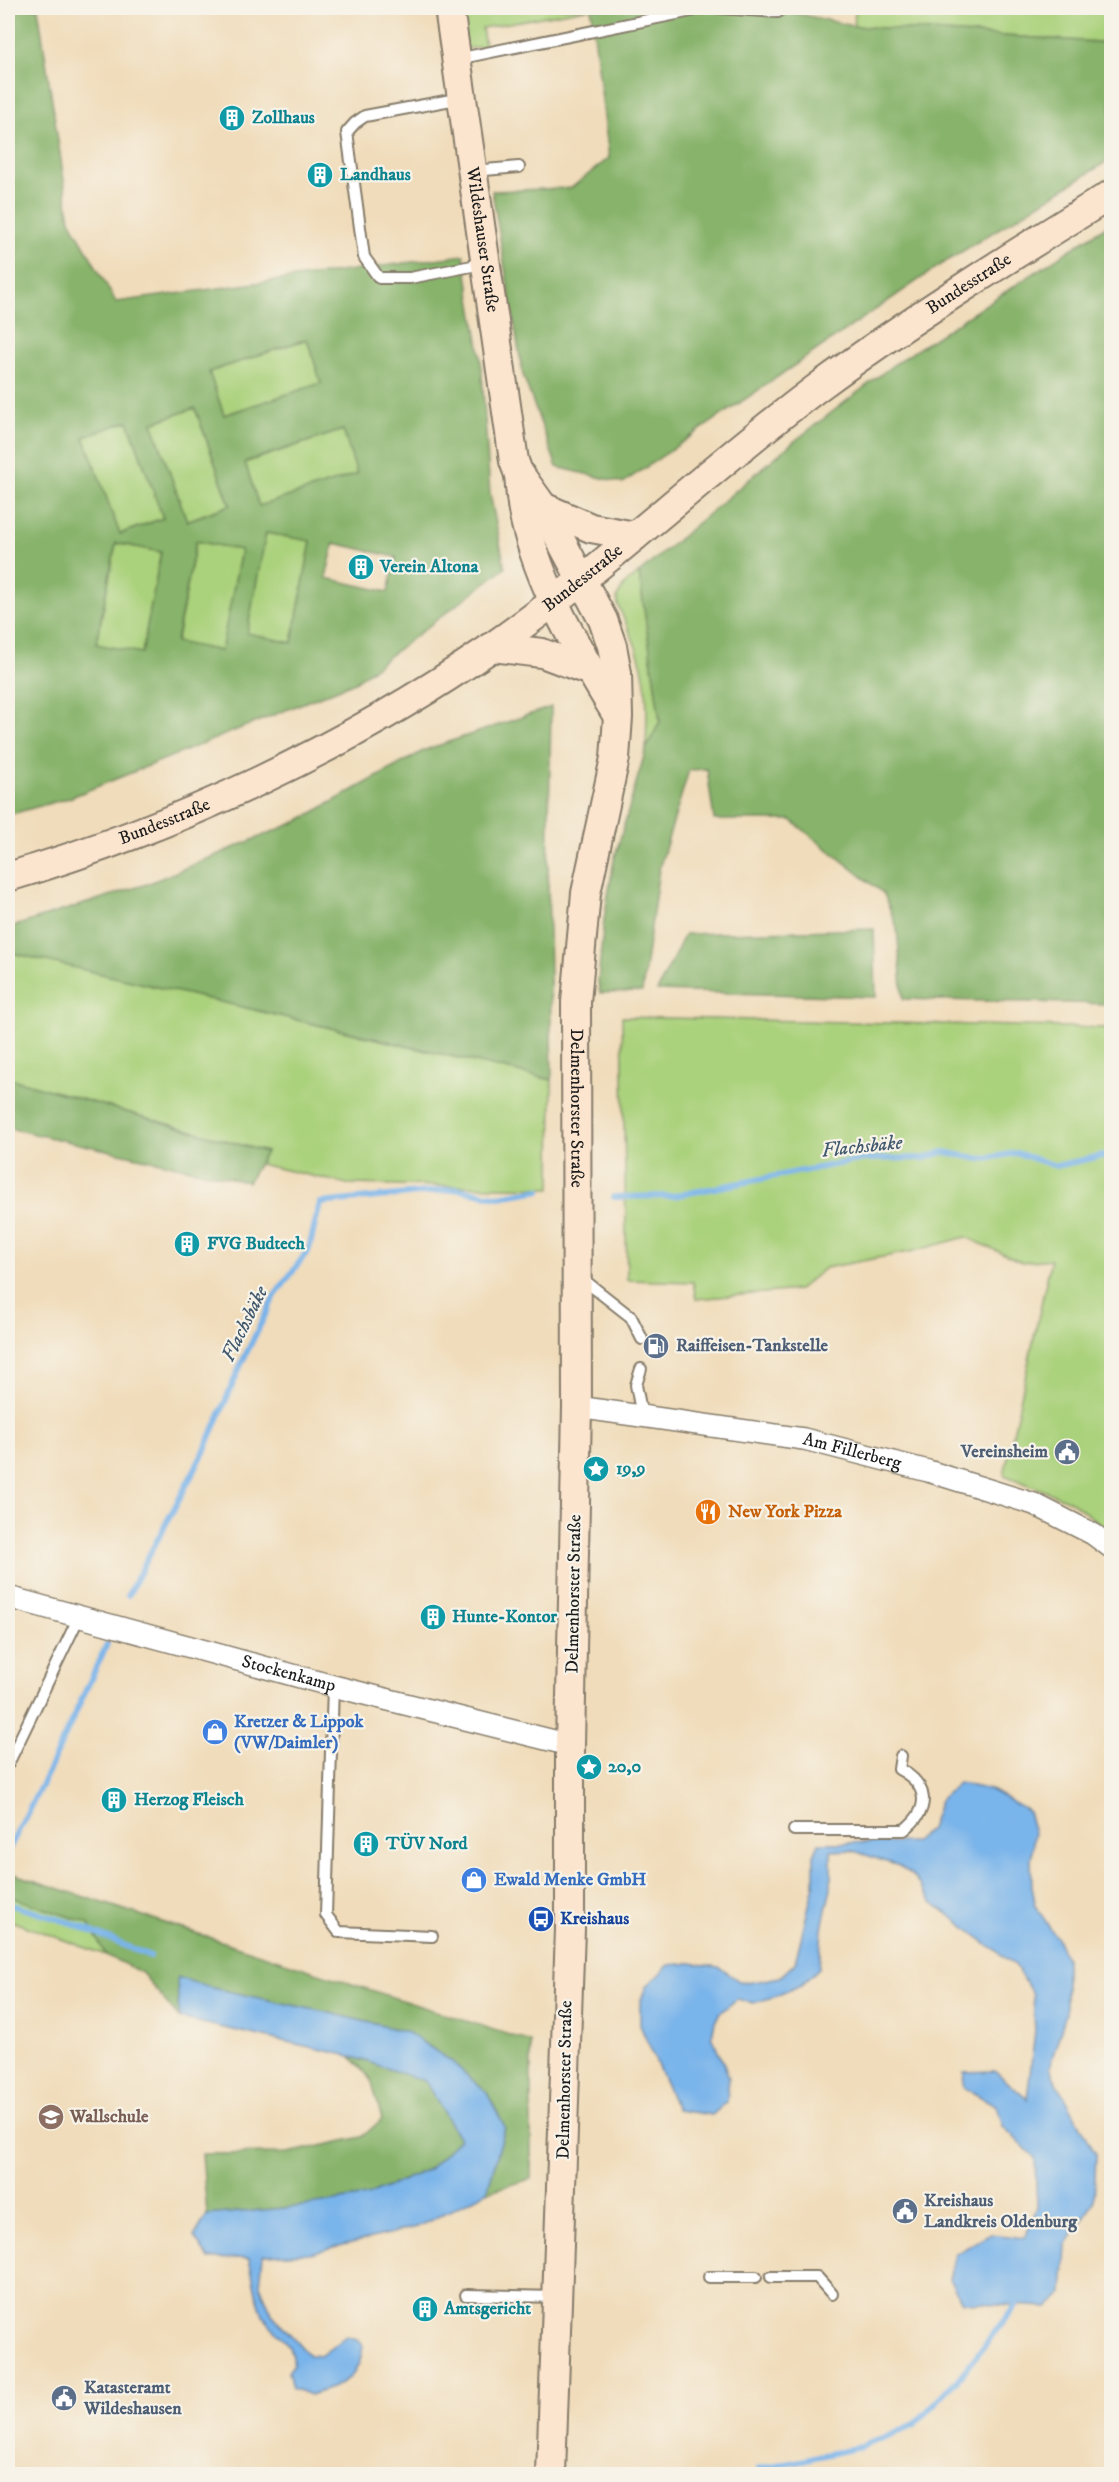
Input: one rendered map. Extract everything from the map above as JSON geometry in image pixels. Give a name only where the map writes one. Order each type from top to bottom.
[{"type":"main road","name":"Wildeshauser Straße","points":[[449,8],[523,515],[538,562],[554,601]]},
{"type":"main road","name":"Bundesstraße","points":[[8,877],[113,842],[253,783],[387,712],[492,647],[554,601],[819,386],[929,309],[1112,194]]},
{"type":"main road","name":"Wildeshauser Straße","points":[[518,472],[543,507],[582,579]]},
{"type":"main road","points":[[543,507],[591,528],[635,536]]},
{"type":"main road","name":"Delmenhorster Straße","points":[[551,2475],[570,1929],[570,1745],[577,1407],[576,1013],[586,892],[615,758],[618,717],[617,674],[612,646],[603,620],[582,579]]},
{"type":"main road","points":[[554,601],[590,671],[618,717]]},
{"type":"main road","points":[[492,647],[542,652],[590,671]]},
{"type":"street","name":"Am Fillerberg","points":[[577,1407],[804,1439],[928,1471],[1034,1504],[1093,1534],[1112,1548]]},
{"type":"street","name":"Stockenkamp","points":[[8,1597],[333,1686],[570,1745]]},
{"type":"lane","points":[[457,58],[664,12],[706,8]]},
{"type":"lane","points":[[718,8],[778,12],[776,8]]},
{"type":"lane","points":[[463,98],[365,116],[347,132],[364,257],[379,278],[410,278],[472,266]]},
{"type":"lane","points":[[473,171],[519,167]]},
{"type":"lane","points":[[577,1274],[630,1317],[642,1339]]},
{"type":"lane","points":[[641,1369],[636,1385],[642,1416]]},
{"type":"lane","points":[[8,1764],[79,1617]]},
{"type":"lane","points":[[333,1686],[326,1915],[339,1932],[432,1936]]},
{"type":"lane","points":[[794,1830],[904,1830],[916,1821],[923,1795],[921,1786],[913,1777],[899,1769],[902,1756]]},
{"type":"lane","points":[[709,2277],[756,2277]]},
{"type":"lane","points":[[771,2277],[817,2277],[832,2294]]},
{"type":"lane","points":[[466,2295],[558,2297]]},
{"type":"green space","points":[[8,8],[38,8],[70,220],[116,302],[464,255],[481,359],[490,494],[505,568],[355,682],[69,798],[8,815]],"holes":[[[307,339],[321,383],[224,415],[209,372]],[[195,408],[230,505],[187,521],[152,423]],[[128,421],[163,518],[120,534],[84,437]],[[343,430],[357,474],[259,506],[245,462]],[[266,533],[311,541],[292,643],[247,633]],[[196,541],[241,550],[221,651],[176,642]],[[116,543],[161,552],[142,653],[96,644]],[[334,543],[396,557],[388,592],[326,578]]]},
{"type":"green space","points":[[460,8],[591,8],[482,28],[485,46],[466,49]]},
{"type":"green space","points":[[591,8],[773,8],[853,26],[1111,43],[1111,159],[942,264],[623,483],[557,467],[523,375],[492,191],[571,188],[609,158]]},
{"type":"green space","points":[[856,8],[1111,8],[1111,43],[853,26]]},
{"type":"green space","points":[[1111,223],[1111,1004],[903,999],[897,928],[884,894],[791,820],[714,820],[707,769],[689,770],[659,869],[642,992],[600,993],[598,982],[604,919],[614,860],[646,749],[660,721],[639,573],[792,443],[893,365]]},
{"type":"green space","points":[[307,339],[322,383],[224,415],[209,372]]},
{"type":"green space","points":[[195,408],[230,505],[186,521],[152,423]]},
{"type":"green space","points":[[128,421],[163,518],[119,534],[84,437]]},
{"type":"green space","points":[[343,430],[357,474],[259,507],[244,463]]},
{"type":"green space","points":[[266,533],[312,541],[292,643],[246,634]]},
{"type":"green space","points":[[196,541],[241,550],[222,651],[176,643]]},
{"type":"green space","points":[[116,543],[161,552],[142,654],[96,645]]},
{"type":"green space","points":[[639,573],[660,721],[646,749],[647,702],[642,667],[617,597],[624,585]]},
{"type":"green space","points":[[551,707],[548,878],[552,1080],[8,952],[8,928],[147,884],[298,821],[425,750]]},
{"type":"green space","points":[[874,929],[876,997],[657,991],[685,934]]},
{"type":"green space","points":[[8,952],[552,1080],[551,1188],[347,1184],[259,1164],[266,1152],[8,1078]]},
{"type":"green space","points":[[622,1017],[1111,1028],[1111,1532],[1070,1501],[1004,1475],[1051,1259],[1022,1262],[966,1237],[914,1251],[825,1268],[798,1290],[696,1299],[693,1282],[627,1280]]},
{"type":"green space","points":[[8,1078],[266,1152],[248,1182],[8,1128]]},
{"type":"green space","points":[[8,1872],[531,2042],[531,2179],[487,2192],[505,2127],[487,2093],[451,2061],[407,2032],[177,1978],[179,2018],[142,1973],[106,1955],[88,1923],[8,1896]]},
{"type":"green space","points":[[8,1896],[88,1923],[106,1955],[8,1920]]},
{"type":"green space","points":[[350,2056],[426,2081],[460,2139],[429,2169],[367,2196],[297,2207],[207,2215],[202,2154],[288,2153],[362,2137],[382,2119],[371,2079]]},
{"type":"water","points":[[958,1783],[991,1790],[1028,1811],[1034,1834],[1031,1861],[1032,1887],[1036,1907],[1057,1938],[1066,1959],[1066,2014],[1049,2068],[1096,2154],[1094,2202],[1066,2245],[1063,2294],[1048,2307],[962,2302],[949,2279],[955,2254],[991,2234],[1025,2238],[1037,2207],[1035,2158],[1003,2126],[997,2106],[963,2087],[964,2072],[995,2071],[1027,2099],[1035,2031],[1033,1995],[1016,1966],[932,1902],[912,1875],[899,1866],[851,1850],[831,1851],[831,1888],[822,1928],[819,1968],[801,1985],[754,2003],[737,1999],[721,2012],[715,2021],[712,2036],[729,2077],[727,2102],[712,2115],[677,2110],[640,2025],[640,2002],[646,1987],[669,1965],[691,1963],[719,1967],[739,1981],[753,1982],[780,1977],[795,1963],[814,1885],[814,1855],[819,1843],[914,1842],[930,1829],[940,1800]]},
{"type":"water","points":[[177,1977],[208,1987],[407,2032],[451,2061],[487,2093],[505,2127],[487,2192],[417,2227],[310,2253],[263,2255],[260,2285],[272,2314],[309,2355],[320,2356],[346,2337],[357,2340],[363,2345],[358,2366],[353,2374],[339,2384],[310,2395],[292,2388],[288,2372],[294,2364],[289,2347],[263,2316],[249,2258],[209,2259],[194,2237],[207,2215],[297,2207],[367,2196],[429,2169],[459,2139],[425,2081],[350,2056],[179,2018]]},
{"type":"waterway","name":"Flachsbäke","points":[[614,1197],[673,1196],[864,1159],[925,1158],[943,1152],[981,1159],[1017,1153],[1056,1166],[1101,1156],[1112,1158]]},
{"type":"waterway","name":"Flachsbäke","points":[[128,1595],[204,1452],[242,1362],[274,1297],[309,1249],[320,1203],[457,1189],[499,1197],[540,1190]]},
{"type":"waterway","name":"Flachsbäke","points":[[8,1851],[50,1768],[107,1644]]},
{"type":"waterway","points":[[8,1904],[68,1922],[150,1956]]},
{"type":"waterway","points":[[759,2469],[861,2447],[915,2424],[958,2379],[1016,2305]]},
{"type":"place","name":"Zollhaus","points":[[232,118]]},
{"type":"place","name":"Landhaus","points":[[320,175]]},
{"type":"place","name":"Verein Altona","points":[[361,567]]},
{"type":"place","name":"FVG Budtech","points":[[187,1244]]},
{"type":"place","name":"Raiffeisen-Tankstelle","points":[[656,1346]]},
{"type":"place","name":"Vereinsheim","points":[[1067,1452]]},
{"type":"place","name":"19,9","points":[[596,1469]]},
{"type":"place","name":"New York Pizza","points":[[708,1512]]},
{"type":"place","name":"Hunte-Kontor","points":[[433,1617]]},
{"type":"place","name":"Kretzer & Lippok (VW/Daimler)","points":[[215,1732]]},
{"type":"place","name":"20,0","points":[[589,1767]]},
{"type":"place","name":"Herzog Fleisch","points":[[114,1800]]},
{"type":"place","name":"TÜV Nord","points":[[366,1844]]},
{"type":"place","name":"Ewald Menke GmbH","points":[[474,1880]]},
{"type":"place","name":"Kreishaus","points":[[541,1919]]},
{"type":"place","name":"Wallschule","points":[[51,2117]]},
{"type":"place","name":"Kreishaus Landkreis Oldenburg","points":[[905,2211]]},
{"type":"place","name":"Amtsgericht","points":[[425,2309]]},
{"type":"place","name":"Katasteramt Wildeshausen","points":[[64,2398]]}]
